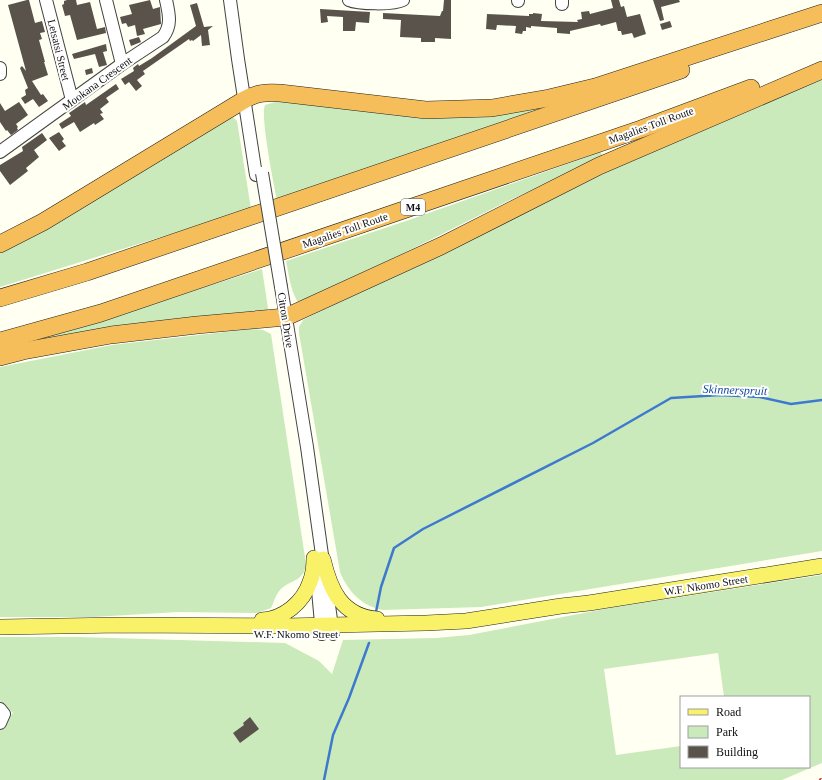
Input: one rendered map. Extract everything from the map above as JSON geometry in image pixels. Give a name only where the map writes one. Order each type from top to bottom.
[{"type":"highway","points":[[0,244],[43,222],[248,98],[265,92],[426,110],[492,108],[549,98],[595,87],[822,13]]},
{"type":"highway","points":[[0,298],[117,262],[640,84],[822,19]]},
{"type":"highway","name":"Magalies Toll Route","points":[[0,341],[108,310],[641,129],[822,62]]},
{"type":"highway","points":[[0,357],[111,335],[197,325],[282,318],[441,246],[599,166],[822,70]]},
{"type":"main road","points":[[319,558],[333,592],[349,608],[367,618],[384,620],[466,621]]},
{"type":"main road","points":[[149,626],[266,620],[278,617],[294,607],[308,588],[319,558]]},
{"type":"main road","name":"W.F. Nkomo Street","points":[[0,631],[327,630],[466,621],[822,566]]},
{"type":"main road","name":"W.F. Nkomo Street","points":[[0,627],[149,626],[426,632],[466,630],[567,611],[589,603]]},
{"type":"street","name":"Letsatsi Street","points":[[46,0],[72,100]]},
{"type":"street","points":[[106,0],[122,64]]},
{"type":"street","name":"Mookana Crescent","points":[[0,152],[162,37],[170,24],[166,0]]},
{"type":"street","points":[[349,0],[358,2],[394,3],[402,0]]},
{"type":"street","name":"Citron Drive","points":[[231,3],[248,98],[282,318],[307,448],[327,630]]},
{"type":"street","points":[[0,68],[0,74]]},
{"type":"street","points":[[0,708],[4,714],[0,723]]},
{"type":"green space","points":[[822,77],[822,551],[481,607],[383,610],[369,605],[357,597],[347,586],[340,572],[299,333],[299,327],[303,320],[531,205]]},
{"type":"green space","points":[[279,101],[549,105],[550,109],[277,201],[264,123],[264,112],[265,105]]},
{"type":"green space","points":[[230,117],[237,121],[251,209],[0,287],[0,253]]},
{"type":"green space","points":[[601,152],[603,158],[508,201],[308,301],[302,303],[297,301],[290,281],[286,261],[409,220]]},
{"type":"green space","points":[[262,269],[268,308],[267,310],[40,342],[39,339]]},
{"type":"green space","points":[[251,329],[263,330],[271,334],[306,564],[303,574],[280,590],[271,608],[257,613],[178,612],[93,617],[0,617],[0,367],[112,345]]},
{"type":"green space","points":[[822,575],[822,763],[782,780],[0,780],[0,727],[13,713],[0,701],[0,637],[78,637],[285,643],[319,661],[332,674],[343,640],[436,638],[469,635],[610,608]]},
{"type":"building","points":[[29,0],[35,23],[42,21],[45,32],[40,33],[42,39],[39,40],[48,75],[32,81],[41,95],[43,94],[48,101],[39,107],[33,99],[25,104],[21,98],[26,95],[25,90],[28,88],[20,68],[22,66],[26,71],[8,5]]},
{"type":"building","points":[[76,0],[77,5],[90,2],[97,29],[105,27],[106,33],[77,40],[70,15],[65,16],[62,5],[64,4],[64,1]]},
{"type":"building","points":[[150,0],[153,9],[160,7],[161,24],[143,29],[145,34],[137,36],[135,25],[128,27],[126,23],[122,24],[120,17],[132,14],[129,5]]},
{"type":"building","points":[[444,0],[451,0],[451,39],[435,38],[435,42],[421,42],[421,38],[400,37],[401,20],[383,19],[383,13],[440,16],[443,11]]},
{"type":"building","points":[[611,0],[619,0],[621,7],[624,6],[627,17],[640,14],[646,34],[634,38],[632,33],[622,35],[621,31],[618,31],[616,22],[570,31],[570,34],[557,33],[557,28],[531,26],[531,28],[526,27],[526,31],[523,31],[522,34],[515,33],[516,26],[497,25],[496,30],[486,29],[487,14],[529,16],[529,14],[533,13],[542,14],[541,21],[578,22],[577,20],[582,19],[581,12],[589,11],[590,14],[613,8]]},
{"type":"building","points":[[653,0],[679,0],[680,2],[661,7],[664,20],[660,21]]},
{"type":"building","points":[[197,3],[204,27],[213,26],[208,30],[210,45],[202,46],[201,35],[193,41],[190,41],[189,39],[143,71],[145,74],[137,80],[142,86],[136,91],[129,82],[125,85],[121,79],[134,71],[133,68],[138,64],[139,66],[152,58],[196,26],[190,5]]},
{"type":"building","points":[[320,9],[370,12],[369,23],[356,22],[355,31],[343,31],[343,17],[327,16],[328,22],[321,23]]},
{"type":"building","points":[[670,21],[672,27],[662,30],[660,24]]},
{"type":"building","points":[[139,37],[141,42],[131,46],[129,40]]},
{"type":"building","points":[[106,44],[107,51],[103,52],[107,65],[99,67],[95,54],[74,59],[72,54]]},
{"type":"building","points":[[92,68],[93,73],[86,75],[85,70]]},
{"type":"building","points":[[116,84],[119,89],[106,98],[109,102],[100,109],[103,113],[100,114],[104,119],[95,125],[94,123],[80,132],[74,122],[62,129],[59,124],[71,116],[69,113],[85,102],[86,105]]},
{"type":"building","points":[[19,102],[28,115],[16,124],[18,130],[11,135],[7,130],[6,131],[0,122],[0,103],[5,111]]},
{"type":"building","points":[[59,132],[64,139],[62,141],[66,146],[59,151],[49,138]]},
{"type":"building","points":[[42,133],[47,140],[34,150],[39,157],[26,168],[28,171],[10,185],[0,171],[0,165],[23,151],[22,147]]},
{"type":"building","points":[[250,717],[259,729],[240,743],[233,733],[244,725],[243,723]]},
{"type":"waterway","name":"Skinnerspruit","points":[[376,612],[381,587],[394,548],[423,529],[593,443],[671,398],[720,395],[760,397],[791,404],[822,400]]},
{"type":"waterway","points":[[324,780],[333,735],[349,698],[369,643]]}]
